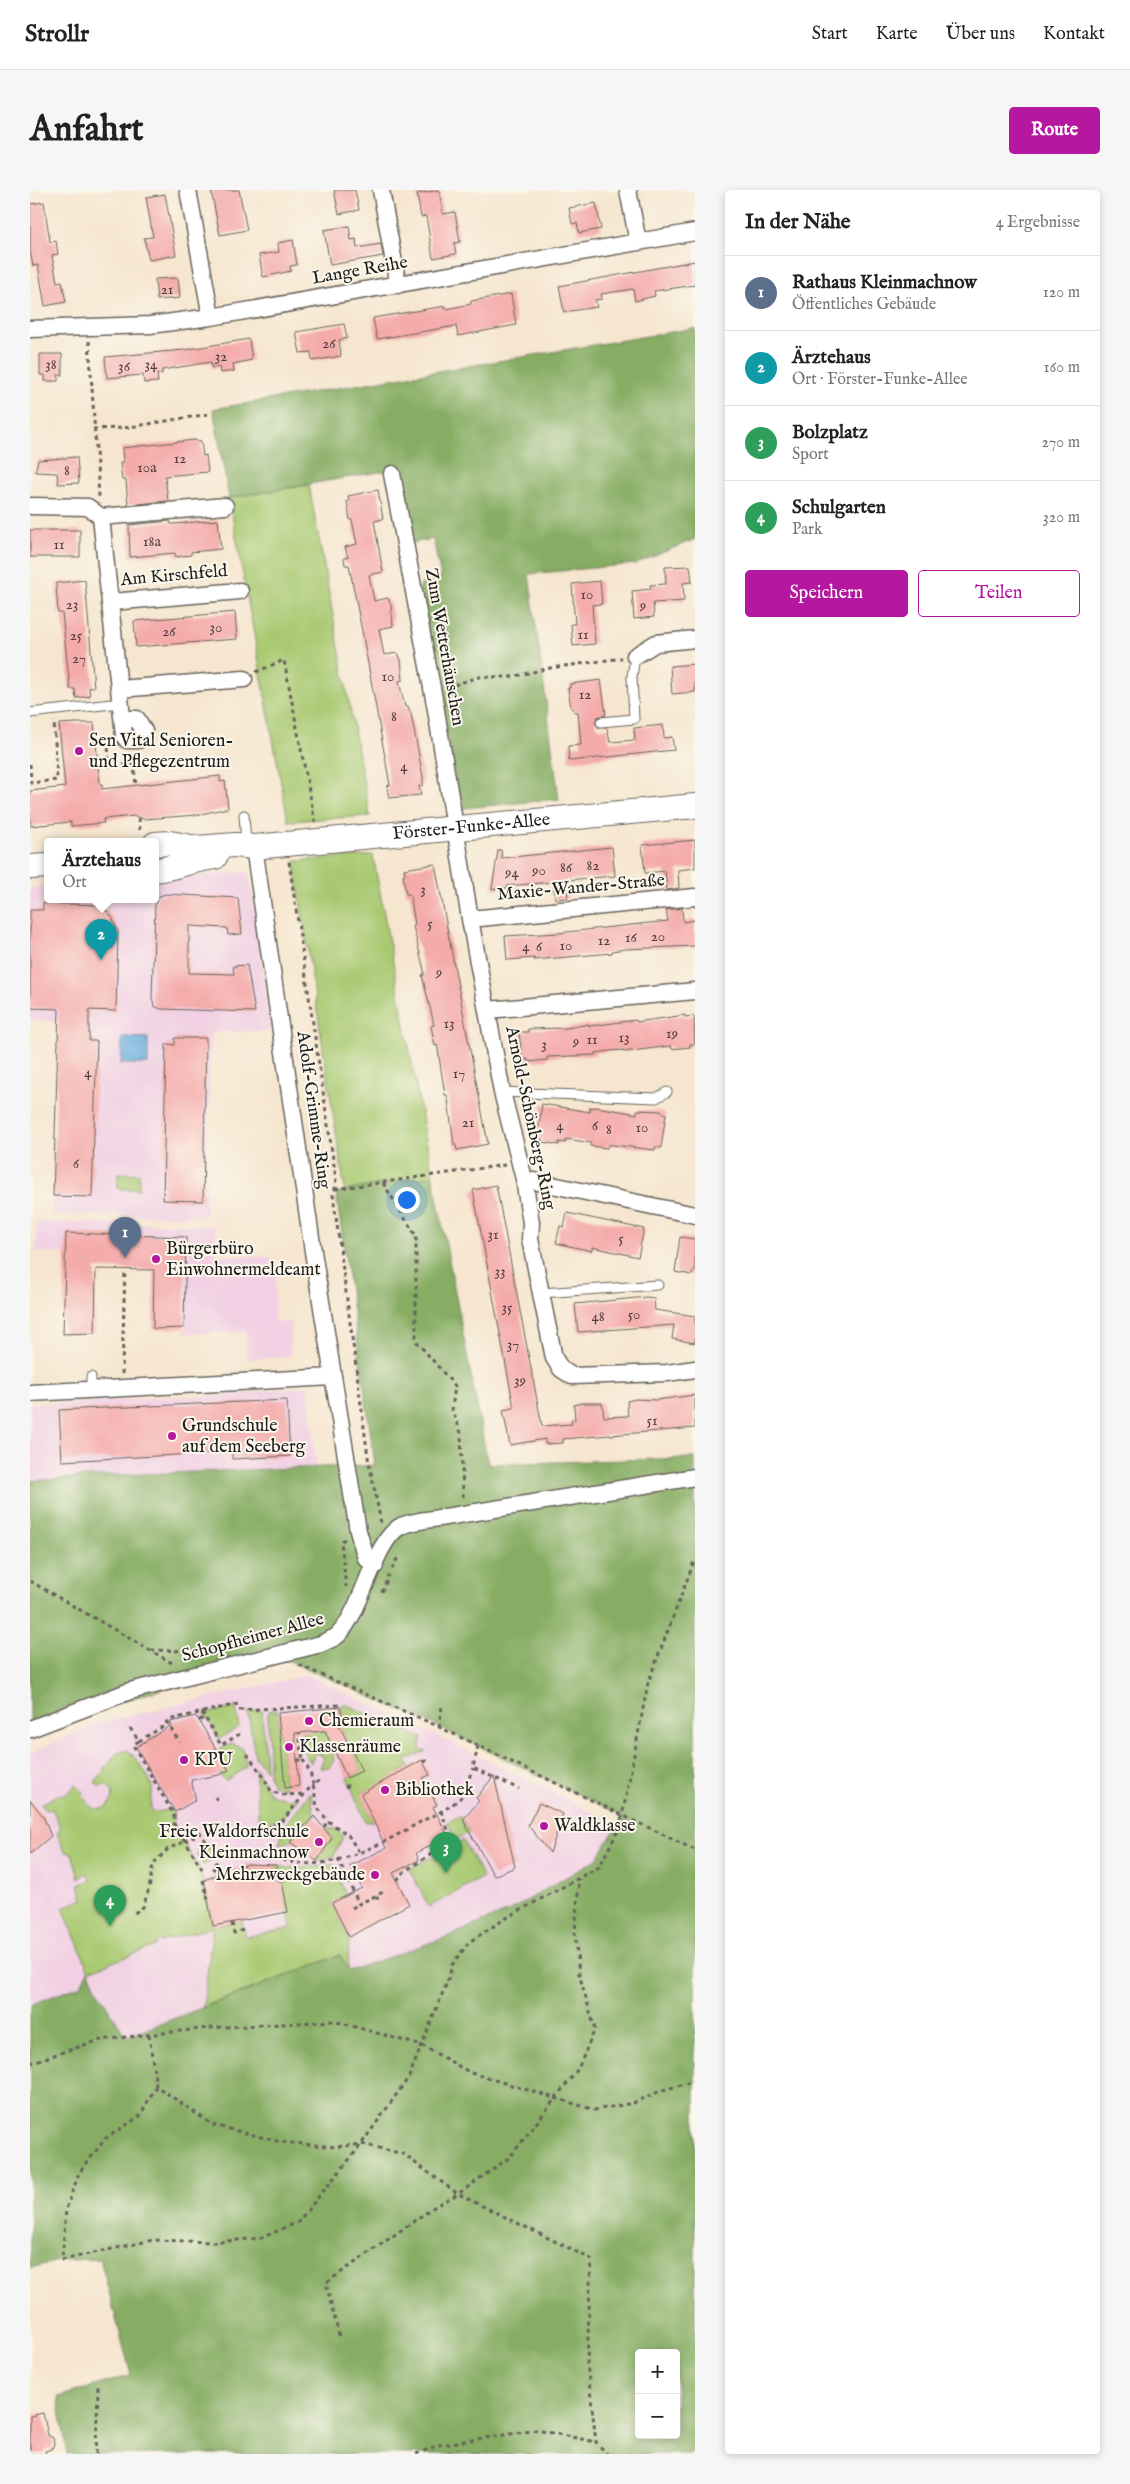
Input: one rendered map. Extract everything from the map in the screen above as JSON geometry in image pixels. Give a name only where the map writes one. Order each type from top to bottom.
[{"type":"street","points":[[188,190],[211,317]]},
{"type":"street","points":[[381,190],[398,285]]},
{"type":"street","points":[[628,190],[638,242]]},
{"type":"street","name":"Lange Reihe","points":[[30,329],[150,325],[211,317],[695,232]]},
{"type":"street","name":"Zum Wetterhäuschen","points":[[392,474],[456,828]]},
{"type":"street","points":[[30,506],[88,507],[101,517],[225,506]]},
{"type":"street","name":"Am Kirschfeld","points":[[101,517],[121,704]]},
{"type":"street","name":"Am Kirschfeld","points":[[111,602],[240,591]]},
{"type":"street","points":[[635,656],[656,643],[695,640]]},
{"type":"street","points":[[121,704],[244,678]]},
{"type":"street","points":[[121,704],[142,724],[144,730],[142,736],[132,742]]},
{"type":"street","name":"Förster-Funke-Allee","points":[[159,842],[197,848],[235,845],[251,848],[695,806]]},
{"type":"street","name":"Arnold-Schönberg-Ring","points":[[456,828],[470,918],[502,1092],[509,1125],[515,1136],[524,1179],[531,1223],[530,1239],[554,1358],[562,1369],[572,1376],[667,1373],[695,1369]]},
{"type":"street","name":"Förster-Funke-Allee","points":[[159,870],[174,868],[195,859],[236,855],[251,848]]},
{"type":"street","name":"Adolf-Grimme-Ring","points":[[251,848],[358,1531],[366,1558],[375,1566]]},
{"type":"street","points":[[30,867],[44,866]]},
{"type":"street","name":"Maxie-Wander-Straße","points":[[470,918],[695,897]]},
{"type":"street","points":[[488,1010],[695,991]]},
{"type":"street","points":[[524,1179],[695,1215]]},
{"type":"street","points":[[30,1393],[91,1384],[122,1388],[153,1382],[333,1378]]},
{"type":"street","name":"Schopfheimer Allee","points":[[30,1729],[130,1691],[321,1644],[336,1637],[349,1622],[385,1542],[400,1527],[413,1522],[695,1477]]},
{"type":"lane","points":[[601,722],[634,719],[632,677],[635,656]]},
{"type":"lane","points":[[30,713],[121,704]]},
{"type":"lane","points":[[244,814],[251,848]]},
{"type":"lane","points":[[502,1092],[656,1098],[668,1092]]},
{"type":"lane","points":[[541,1294],[658,1285]]},
{"type":"path","points":[[89,328],[101,517]]},
{"type":"path","points":[[94,429],[124,428],[209,414]]},
{"type":"path","points":[[435,704],[457,684],[479,677],[511,677],[550,668],[635,656]]},
{"type":"path","points":[[244,678],[284,660],[315,824]]},
{"type":"path","points":[[30,764],[31,783],[57,780],[54,720]]},
{"type":"path","points":[[46,721],[62,720]]},
{"type":"path","points":[[107,732],[109,766],[160,762]]},
{"type":"path","points":[[132,742],[136,786]]},
{"type":"path","points":[[139,818],[147,838]]},
{"type":"path","points":[[289,859],[336,1179],[333,1195],[378,1520],[392,1535]]},
{"type":"path","points":[[335,1189],[521,1163]]},
{"type":"path","points":[[383,1183],[416,1236],[416,1341],[455,1386],[452,1409],[461,1433],[464,1514]]},
{"type":"path","points":[[122,1388],[125,1270]]},
{"type":"path","points":[[346,1591],[347,1582],[341,1541],[358,1531]]},
{"type":"path","points":[[148,2035],[156,2086],[140,2116],[106,2138],[78,2172],[66,2209],[62,2260],[152,2240],[215,2242],[261,2238],[298,2222],[362,2144],[409,2077],[423,2046],[452,1965],[469,1942],[508,1917],[599,1867],[620,1827],[648,1683],[695,1559]]},
{"type":"path","points":[[30,1581],[172,1663]]},
{"type":"path","points":[[150,1650],[216,1652]]},
{"type":"path","points":[[199,1656],[223,1650]]},
{"type":"path","points":[[276,1655],[439,1727],[695,1850]]},
{"type":"path","points":[[165,1664],[181,1660]]},
{"type":"path","points":[[202,1869],[174,1824],[174,1815],[151,1772],[133,1745],[164,1726],[167,1721],[238,1704]]},
{"type":"path","points":[[239,1710],[339,1705]]},
{"type":"path","points":[[439,1727],[442,1706]]},
{"type":"path","points":[[202,1712],[221,1745]]},
{"type":"path","points":[[199,1720],[205,1718]]},
{"type":"path","points":[[167,1721],[179,1742]]},
{"type":"path","points":[[130,1728],[139,1742]]},
{"type":"path","points":[[215,1747],[243,1732]]},
{"type":"path","points":[[299,1733],[303,1760],[310,1772],[317,1807],[328,1821],[348,1835],[359,1852]]},
{"type":"path","points":[[275,1857],[287,1863],[314,1864],[338,1859],[380,1844],[441,1811],[460,1797],[473,1768],[478,1746]]},
{"type":"path","points":[[247,1754],[263,1776],[270,1791],[282,1795],[305,1794]]},
{"type":"path","points":[[297,1760],[303,1760]]},
{"type":"path","points":[[423,1762],[428,1760]]},
{"type":"path","points":[[473,1768],[520,1789]]},
{"type":"path","points":[[252,1835],[283,1820],[313,1784],[319,1781]]},
{"type":"path","points":[[345,1787],[350,1785]]},
{"type":"path","points":[[397,1880],[405,1871],[452,1841],[441,1811]]},
{"type":"path","points":[[324,1827],[328,1821]]},
{"type":"path","points":[[133,1914],[143,1907],[149,1889],[152,1864],[168,1849],[200,1833],[208,1844],[216,1844]]},
{"type":"path","points":[[380,1844],[384,1849]]},
{"type":"path","points":[[338,1859],[359,1904]]},
{"type":"path","points":[[221,1860],[213,1866],[224,1873]]},
{"type":"path","points":[[339,2336],[326,2282],[510,2157],[557,2099],[578,2069],[595,2029],[579,1974],[575,1933],[579,1879]]},
{"type":"path","points":[[203,1880],[208,1899]]},
{"type":"path","points":[[352,1908],[383,1892]]},
{"type":"path","points":[[376,1896],[380,1902]]},
{"type":"path","points":[[232,1923],[234,1932],[243,1930]]},
{"type":"path","points":[[30,2063],[100,2040],[208,2028],[334,2022],[423,2046],[471,2073],[595,2110],[633,2103],[663,2090],[695,2081]]},
{"type":"path","points":[[156,2086],[213,2125],[281,2142],[336,2147],[362,2144],[403,2154],[458,2194],[592,2259],[587,2363],[596,2442],[607,2454]]},
{"type":"path","points":[[96,2454],[98,2386]]},
{"type":"path","points":[[416,2454],[439,2445],[536,2430],[596,2442]]},
{"type":"shaded area","points":[[249,872],[272,1031],[211,1032],[206,1216],[52,1215],[58,1021],[30,1020],[30,888],[44,886],[44,903],[159,903],[159,879]]},
{"type":"shaded area","points":[[37,1222],[115,1223],[114,1235],[66,1254],[36,1252]]},
{"type":"shaded area","points":[[135,1223],[215,1226],[215,1255],[271,1257],[271,1268],[276,1269],[274,1321],[291,1322],[290,1357],[247,1359],[246,1331],[185,1334],[186,1237],[134,1236]]},
{"type":"shaded area","name":"Grundschule auf dem Seeberg","points":[[308,1387],[317,1469],[117,1475],[30,1481],[30,1404],[218,1395]]},
{"type":"shaded area","name":"Freie Waldorfschule Kleinmachnow","points":[[307,1675],[478,1755],[617,1825],[597,1859],[511,1910],[444,1938],[348,1971],[340,1955],[126,2037],[97,1990],[89,1972],[80,1986],[30,2005],[30,1753],[98,1723]]},
{"type":"green space","points":[[695,328],[695,539],[635,564],[529,574],[559,799],[464,808],[460,805],[419,588],[424,581],[441,577],[433,539],[411,543],[396,469],[229,498],[213,409]]},
{"type":"green space","points":[[309,485],[370,816],[288,821],[229,498]]},
{"type":"green space","points":[[373,855],[433,1176],[345,1191],[294,861]]},
{"type":"green space","points":[[118,1173],[139,1174],[139,1189],[118,1189]]},
{"type":"green space","points":[[433,1176],[488,1464],[695,1458],[695,2454],[67,2454],[58,2397],[131,2375],[100,2259],[62,2260],[30,2268],[30,2005],[80,1986],[89,1971],[97,1990],[126,2037],[340,1955],[349,1971],[444,1938],[511,1910],[597,1859],[623,1816],[439,1727],[276,1655],[30,1729],[30,1481],[117,1475],[375,1465],[336,1193],[383,1183]]},
{"type":"green space","points":[[345,1704],[422,1738],[419,1748],[426,1751],[406,1760],[409,1767],[399,1774],[361,1794],[374,1821],[366,1822],[347,1778],[362,1771],[339,1725],[344,1722],[340,1707]]},
{"type":"green space","points":[[236,1707],[239,1727],[219,1739],[205,1714]]},
{"type":"green space","points":[[262,1710],[266,1770],[255,1757],[248,1712]]},
{"type":"green space","points":[[277,1710],[285,1788],[273,1786],[269,1777],[268,1711]]},
{"type":"green space","points":[[325,1731],[331,1743],[334,1760],[329,1768],[320,1768],[324,1757],[316,1753],[311,1763],[304,1752],[302,1732]]},
{"type":"green space","points":[[232,1743],[243,1749],[246,1767],[226,1781],[219,1775],[228,1770],[217,1751]]},
{"type":"green space","points":[[128,1750],[142,1767],[152,1787],[152,1811],[158,1812],[171,1809],[173,1813],[173,1824],[201,1872],[213,1926],[242,1921],[245,1937],[291,1928],[282,1881],[279,1881],[276,1865],[288,1868],[334,1865],[346,1896],[332,1903],[349,1937],[348,1971],[340,1955],[203,2007],[213,1927],[156,1943],[155,1946],[89,1971],[63,1908],[83,1899],[79,1885],[91,1880],[87,1873],[79,1878],[72,1853],[65,1852],[57,1833],[61,1828],[52,1809],[45,1810],[41,1804],[60,1794],[64,1796],[76,1785],[84,1793],[83,1795],[92,1808],[104,1808],[111,1801],[113,1793],[107,1785],[98,1786],[95,1782],[117,1753]]},
{"type":"green space","points":[[255,1767],[270,1794],[287,1799],[298,1798],[285,1815],[259,1829]]},
{"type":"green space","points":[[311,1792],[314,1816],[290,1842],[279,1844],[286,1823]]},
{"type":"green space","points":[[460,1816],[469,1833],[456,1839],[447,1822]]},
{"type":"green space","points":[[326,1829],[337,1829],[343,1837],[333,1857],[317,1861],[332,1838]]},
{"type":"green space","points":[[463,1840],[483,1877],[429,1907],[409,1869]]},
{"type":"green space","points":[[205,1848],[216,1848],[220,1857],[203,1865],[196,1854]]},
{"type":"water","points":[[122,1037],[148,1038],[148,1064],[121,1064]]},
{"type":"building","points":[[211,190],[239,190],[247,230],[220,235]]},
{"type":"building","points":[[334,190],[355,190],[359,210],[339,214]]},
{"type":"building","points":[[439,190],[443,214],[455,212],[460,242],[454,243],[456,254],[433,258],[426,216],[421,217],[417,194]]},
{"type":"building","points":[[165,194],[176,255],[149,260],[144,238],[153,237],[146,197]]},
{"type":"building","points":[[44,202],[50,242],[56,241],[58,254],[52,255],[57,282],[62,281],[66,302],[45,306],[38,265],[33,266],[30,251],[30,204]]},
{"type":"building","points":[[596,203],[601,229],[579,233],[577,223],[572,224],[569,208]]},
{"type":"building","points":[[349,226],[351,240],[356,239],[357,248],[381,244],[383,256],[330,265],[324,230]]},
{"type":"building","points":[[293,240],[297,265],[290,266],[291,271],[263,277],[259,255],[279,252],[278,243]]},
{"type":"building","points":[[695,261],[695,285],[654,291],[655,296],[635,301],[633,289],[601,294],[602,299],[595,300],[597,307],[564,312],[559,286]]},
{"type":"building","points":[[178,278],[180,298],[157,300],[155,279]]},
{"type":"building","points":[[511,294],[516,325],[458,336],[456,326],[377,339],[373,318],[445,306],[446,309],[471,304],[471,301]]},
{"type":"building","points":[[344,324],[347,338],[339,340],[341,356],[312,361],[311,352],[300,353],[296,332]]},
{"type":"building","points":[[249,339],[252,360],[233,364],[234,371],[220,373],[219,367],[212,368],[211,362],[162,370],[162,374],[157,374],[158,382],[144,383],[143,375],[107,378],[105,357],[184,350]]},
{"type":"building","points":[[40,354],[62,354],[62,375],[58,375],[58,381],[45,381],[45,375],[40,375]]},
{"type":"building","points":[[194,440],[201,441],[203,456],[206,455],[208,472],[165,476],[168,501],[128,505],[126,480],[122,480],[120,463],[123,463],[122,448]]},
{"type":"building","points":[[77,457],[79,483],[58,484],[57,473],[35,472],[38,460]]},
{"type":"building","points":[[378,490],[383,519],[374,521],[383,572],[369,575],[374,601],[388,598],[391,605],[393,626],[379,629],[384,655],[398,653],[401,660],[403,680],[399,681],[405,707],[408,706],[411,714],[423,777],[423,785],[419,786],[421,795],[389,798],[387,786],[390,785],[363,636],[349,565],[345,565],[344,558],[348,557],[345,547],[357,544],[352,520],[350,520],[348,496]]},
{"type":"building","points":[[218,520],[221,549],[191,552],[191,555],[176,557],[175,553],[130,557],[129,525],[170,521],[173,524]]},
{"type":"building","points":[[30,530],[80,530],[80,557],[30,557]]},
{"type":"building","points":[[690,566],[692,582],[683,583],[684,601],[653,603],[654,617],[634,619],[632,591],[651,589],[650,585],[666,584],[665,567]]},
{"type":"building","points":[[85,580],[94,687],[89,688],[90,696],[76,698],[75,689],[70,689],[62,613],[58,613],[56,583]]},
{"type":"building","points":[[600,581],[602,604],[592,605],[595,644],[573,646],[571,624],[575,624],[572,584]]},
{"type":"building","points":[[235,612],[237,639],[136,647],[134,621]]},
{"type":"building","points":[[695,664],[695,692],[672,694],[670,666]]},
{"type":"building","points":[[601,680],[606,715],[597,717],[595,723],[599,728],[607,728],[610,742],[635,740],[634,728],[663,725],[664,738],[672,737],[674,750],[569,761],[568,746],[581,745],[578,712],[574,712],[573,708],[571,708],[568,688],[570,688],[570,684]]},
{"type":"building","name":"Sen Vital Senioren- und Pflegezentrum","points":[[94,723],[102,789],[220,776],[220,782],[225,781],[228,808],[197,815],[144,819],[134,816],[103,819],[104,823],[71,826],[71,822],[30,826],[30,791],[65,787],[59,724]]},
{"type":"building","points":[[695,840],[695,868],[678,870],[679,888],[667,890],[665,871],[645,873],[642,845]]},
{"type":"building","points":[[612,847],[615,876],[566,880],[568,898],[555,899],[553,882],[492,889],[498,850],[501,850],[502,858]]},
{"type":"building","points":[[435,864],[488,1144],[457,1150],[456,1145],[454,1145],[448,1100],[447,1095],[445,1095],[437,1045],[435,1046],[431,1026],[434,1025],[422,975],[424,975],[424,970],[413,926],[415,925],[411,899],[409,894],[406,894],[403,875],[405,874],[404,869]]},
{"type":"building","points":[[165,894],[238,898],[242,934],[228,935],[227,928],[189,926],[189,973],[234,974],[233,966],[247,965],[255,1012],[161,1009],[154,1006],[152,997],[155,904],[159,903],[159,897]]},
{"type":"building","points":[[43,903],[97,905],[106,910],[112,917],[118,931],[116,1011],[89,1010],[89,1041],[97,1041],[92,1197],[53,1196],[59,1009],[30,1008],[30,910],[43,910]]},
{"type":"building","points":[[682,908],[683,922],[695,920],[695,946],[625,949],[612,951],[612,953],[534,960],[534,958],[507,960],[505,936],[558,933],[668,921],[666,910]]},
{"type":"building","points":[[685,1015],[685,1017],[694,1016],[695,1044],[690,1044],[690,1047],[672,1049],[671,1046],[624,1052],[624,1050],[610,1051],[595,1053],[595,1055],[547,1057],[547,1060],[528,1062],[528,1059],[522,1060],[519,1032],[528,1032],[528,1029],[567,1028],[636,1020],[637,1022]]},
{"type":"building","points":[[175,1038],[206,1038],[203,1201],[163,1200],[166,1044],[175,1045]]},
{"type":"building","points":[[542,1104],[590,1112],[590,1108],[596,1107],[637,1114],[637,1110],[660,1111],[666,1114],[661,1148],[655,1147],[655,1150],[608,1145],[607,1148],[590,1146],[591,1143],[566,1139],[565,1143],[559,1142],[559,1145],[542,1142],[542,1139],[537,1139]]},
{"type":"building","points":[[496,1185],[542,1426],[572,1424],[571,1420],[575,1420],[574,1405],[581,1403],[602,1403],[604,1417],[628,1416],[627,1401],[635,1399],[656,1400],[695,1395],[695,1428],[563,1439],[563,1443],[545,1444],[545,1439],[510,1445],[503,1410],[514,1408],[473,1190]]},
{"type":"building","points":[[567,1213],[644,1229],[638,1257],[592,1247],[592,1251],[556,1243],[560,1226],[564,1227]]},
{"type":"building","points":[[66,1233],[186,1237],[184,1328],[153,1329],[154,1270],[96,1269],[95,1333],[63,1334]]},
{"type":"building","points":[[680,1237],[695,1239],[695,1272],[693,1271],[692,1275],[675,1272]]},
{"type":"building","points":[[647,1297],[654,1298],[655,1310],[695,1316],[695,1343],[672,1339],[674,1325],[578,1332],[575,1304]]},
{"type":"building","points":[[287,1400],[290,1456],[232,1459],[232,1452],[62,1461],[59,1410]]},
{"type":"building","points":[[340,1707],[344,1722],[338,1723],[362,1771],[347,1778],[325,1731],[295,1733],[299,1786],[285,1788],[278,1713]]},
{"type":"building","name":"KPU","points":[[196,1716],[229,1770],[219,1775],[191,1780],[196,1800],[175,1812],[136,1747],[172,1725],[170,1722]]},
{"type":"building","points":[[422,1760],[430,1775],[423,1778],[437,1805],[433,1807],[448,1836],[416,1853],[419,1860],[393,1873],[409,1904],[349,1937],[332,1903],[362,1888],[350,1866],[386,1848],[361,1794]]},
{"type":"building","points":[[494,1776],[515,1867],[494,1876],[463,1820],[479,1801],[476,1798]]},
{"type":"building","points":[[30,1800],[43,1816],[51,1836],[30,1854]]},
{"type":"building","name":"Waldklasse","points":[[539,1803],[563,1814],[550,1853],[528,1825]]},
{"type":"building","points":[[314,1816],[332,1838],[317,1861],[290,1842]]},
{"type":"building","points":[[248,1864],[276,1865],[279,1881],[282,1881],[288,1912],[213,1926],[204,1880]]},
{"type":"building","points":[[43,2413],[48,2435],[53,2438],[54,2443],[52,2449],[45,2451],[46,2454],[30,2454],[30,2416]]},
{"type":"place","name":"Sen Vital Senioren- und Pflegezentrum","points":[[79,751]]},
{"type":"place","name":"Ärztehaus","points":[[101,960]]},
{"type":"place","name":"Rathaus Kleinmachnow","points":[[125,1258]]},
{"type":"place","name":"Bürgerbüro Einwohnermeldeamt","points":[[156,1259]]},
{"type":"place","name":"Grundschule auf dem Seeberg","points":[[172,1436]]},
{"type":"place","name":"Chemieraum","points":[[309,1721]]},
{"type":"place","name":"Klassenräume","points":[[289,1747]]},
{"type":"place","name":"KPU","points":[[184,1760]]},
{"type":"place","name":"Bibliothek","points":[[385,1790]]},
{"type":"place","name":"Waldklasse","points":[[544,1826]]},
{"type":"place","name":"Freie Waldorfschule Kleinmachnow","points":[[319,1842]]},
{"type":"place","name":"Bolzplatz","points":[[446,1873]]},
{"type":"place","name":"Mehrzweckgebäude","points":[[375,1875]]},
{"type":"place","name":"Schulgarten","points":[[110,1926]]}]
